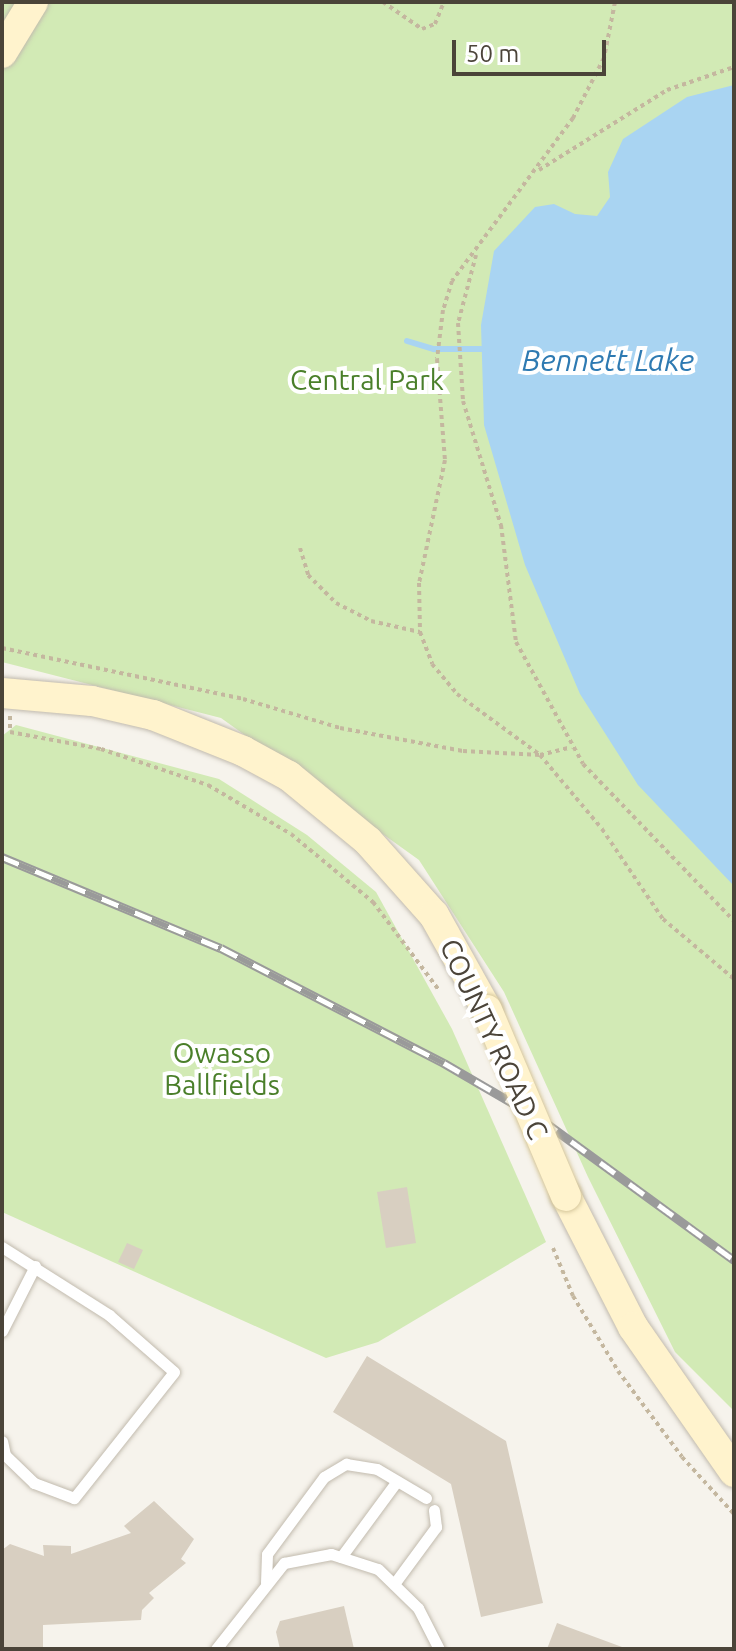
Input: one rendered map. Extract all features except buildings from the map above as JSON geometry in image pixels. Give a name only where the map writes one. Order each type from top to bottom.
[{"type":"main road","points":[[2,53],[33,2]]},
{"type":"main road","name":"COUNTY ROAD C","points":[[2,693],[92,701],[153,715],[243,751],[289,776],[368,841],[424,904],[461,958],[487,1010],[566,1196],[633,1327],[734,1472]]},
{"type":"lane","points":[[2,1247],[109,1315],[174,1372],[74,1498],[34,1483],[5,1455],[2,1441]]},
{"type":"lane","points":[[2,1331],[35,1266]]},
{"type":"lane","points":[[266,1583],[267,1554],[324,1477],[346,1464],[377,1469],[426,1498]]},
{"type":"lane","points":[[341,1557],[397,1481]]},
{"type":"lane","points":[[394,1584],[436,1527],[434,1510]]},
{"type":"lane","points":[[216,1649],[284,1563],[331,1554],[378,1569],[418,1608],[439,1649]]},
{"type":"path","points":[[383,2],[422,29],[435,24],[444,2]]},
{"type":"path","points":[[615,2],[604,58],[537,172],[452,281],[437,341],[445,460],[419,583],[420,632],[432,664],[457,694],[540,755],[602,829],[663,919],[734,979]]},
{"type":"path","points":[[537,172],[667,90],[734,67]]},
{"type":"path","points":[[477,250],[458,323],[463,401],[501,525],[516,642],[571,747],[734,921]]},
{"type":"path","points":[[300,548],[308,575],[336,603],[371,621],[420,632]]},
{"type":"path","points":[[2,648],[243,699],[340,728],[463,751],[540,755],[571,747]]},
{"type":"path","points":[[10,732],[101,749],[208,785],[291,834],[373,902],[438,989]]},
{"type":"path","points":[[553,1248],[573,1296],[618,1371],[682,1457],[734,1514]]},
{"type":"green space","name":"Central Park","points":[[2,2],[734,2],[734,1411],[675,1352],[588,1177],[504,992],[419,860],[221,718],[2,662]]},
{"type":"green space","name":"Owasso Ballfields","points":[[16,725],[219,779],[307,835],[376,892],[452,1029],[546,1242],[378,1342],[326,1358],[2,1212],[2,736]]},
{"type":"water","name":"Bennett Lake","points":[[734,85],[734,886],[638,785],[580,694],[525,565],[484,425],[481,325],[494,251],[535,207],[554,204],[575,214],[597,216],[610,197],[608,172],[623,139],[687,97]]},
{"type":"waterway","points":[[407,341],[434,349],[481,349]]},
{"type":"railway","points":[[2,857],[221,948],[444,1063],[542,1120],[734,1260]]}]
